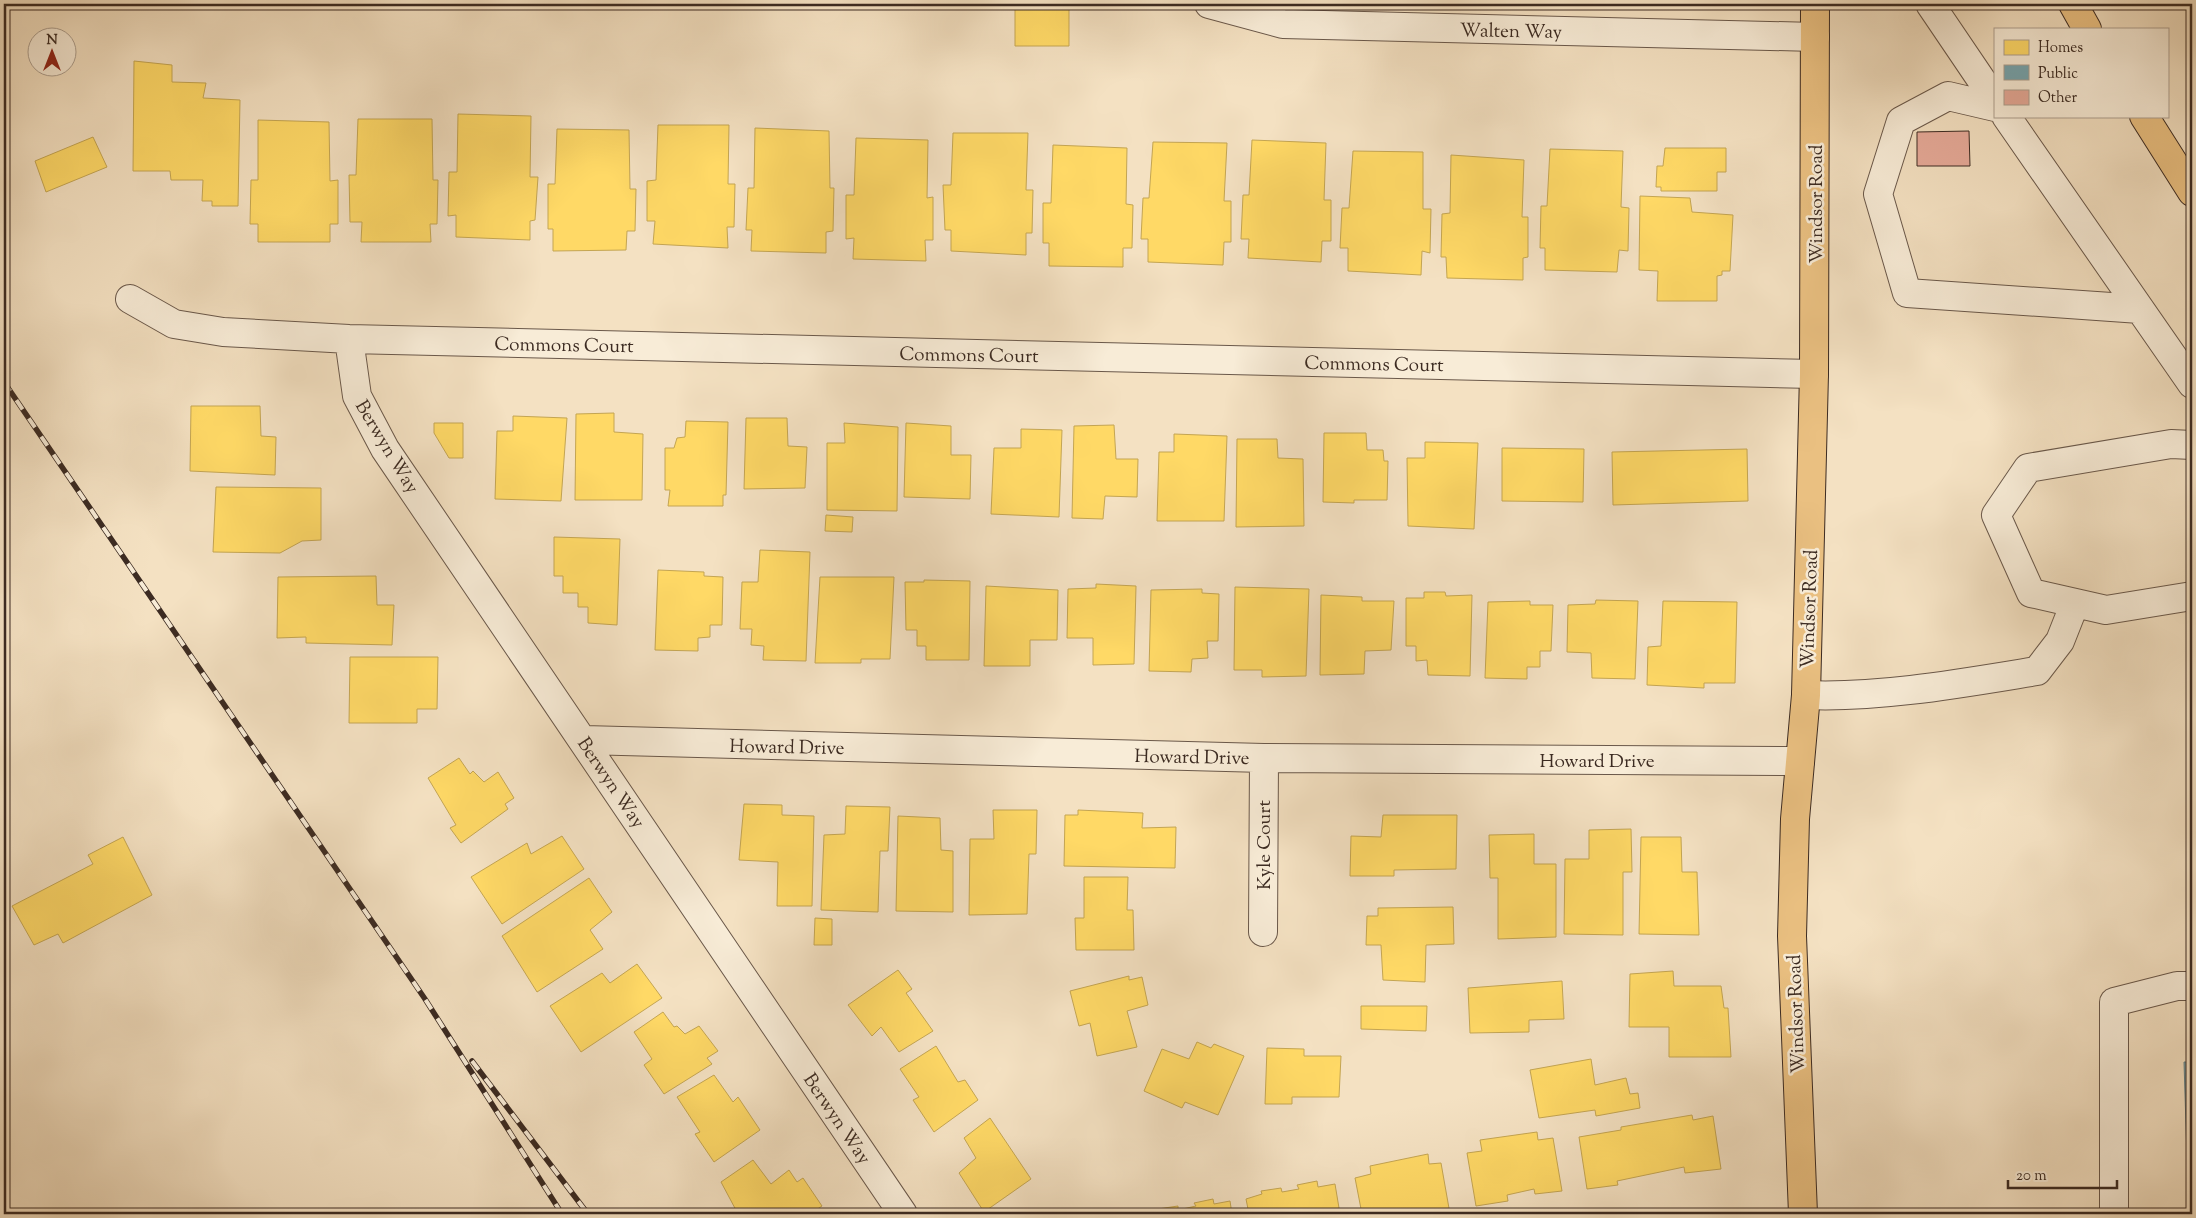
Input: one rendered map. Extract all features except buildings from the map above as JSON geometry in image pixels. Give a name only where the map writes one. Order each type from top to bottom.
[{"type":"main road","name":"Windsor Road","points":[[1803,1214],[1792,936],[1795,819],[1806,694],[1814,374],[1815,4]]},
{"type":"main road","points":[[2073,4],[2086,28]]},
{"type":"main road","points":[[2145,118],[2192,192]]},
{"type":"street","name":"Walten Way","points":[[1209,4],[1283,24],[1815,37]]},
{"type":"street","points":[[1930,4],[1994,99]]},
{"type":"street","points":[[1994,106],[1948,96],[1901,121],[1878,194],[1907,293],[2140,309]]},
{"type":"street","points":[[2007,118],[2192,384]]},
{"type":"street","name":"Commons Court","points":[[130,299],[174,324],[223,332],[349,339],[1814,374]]},
{"type":"street","name":"Berwyn Way","points":[[349,339],[357,396],[385,449],[584,740],[903,1214]]},
{"type":"street","points":[[2192,445],[2171,444],[2028,468],[1996,516],[2031,593],[2106,610],[2192,596]]},
{"type":"street","points":[[1806,694],[1836,696],[1953,684],[2037,671],[2060,642],[2075,603]]},
{"type":"street","name":"Howard Drive","points":[[584,740],[1264,758],[1800,762]]},
{"type":"street","name":"Kyle Court","points":[[1263,932],[1264,758]]},
{"type":"street","points":[[2114,1214],[2114,1002],[2177,986],[2192,986]]},
{"type":"railway","points":[[4,382],[425,999],[562,1214]]},
{"type":"railway","points":[[472,1061],[588,1214]]}]
